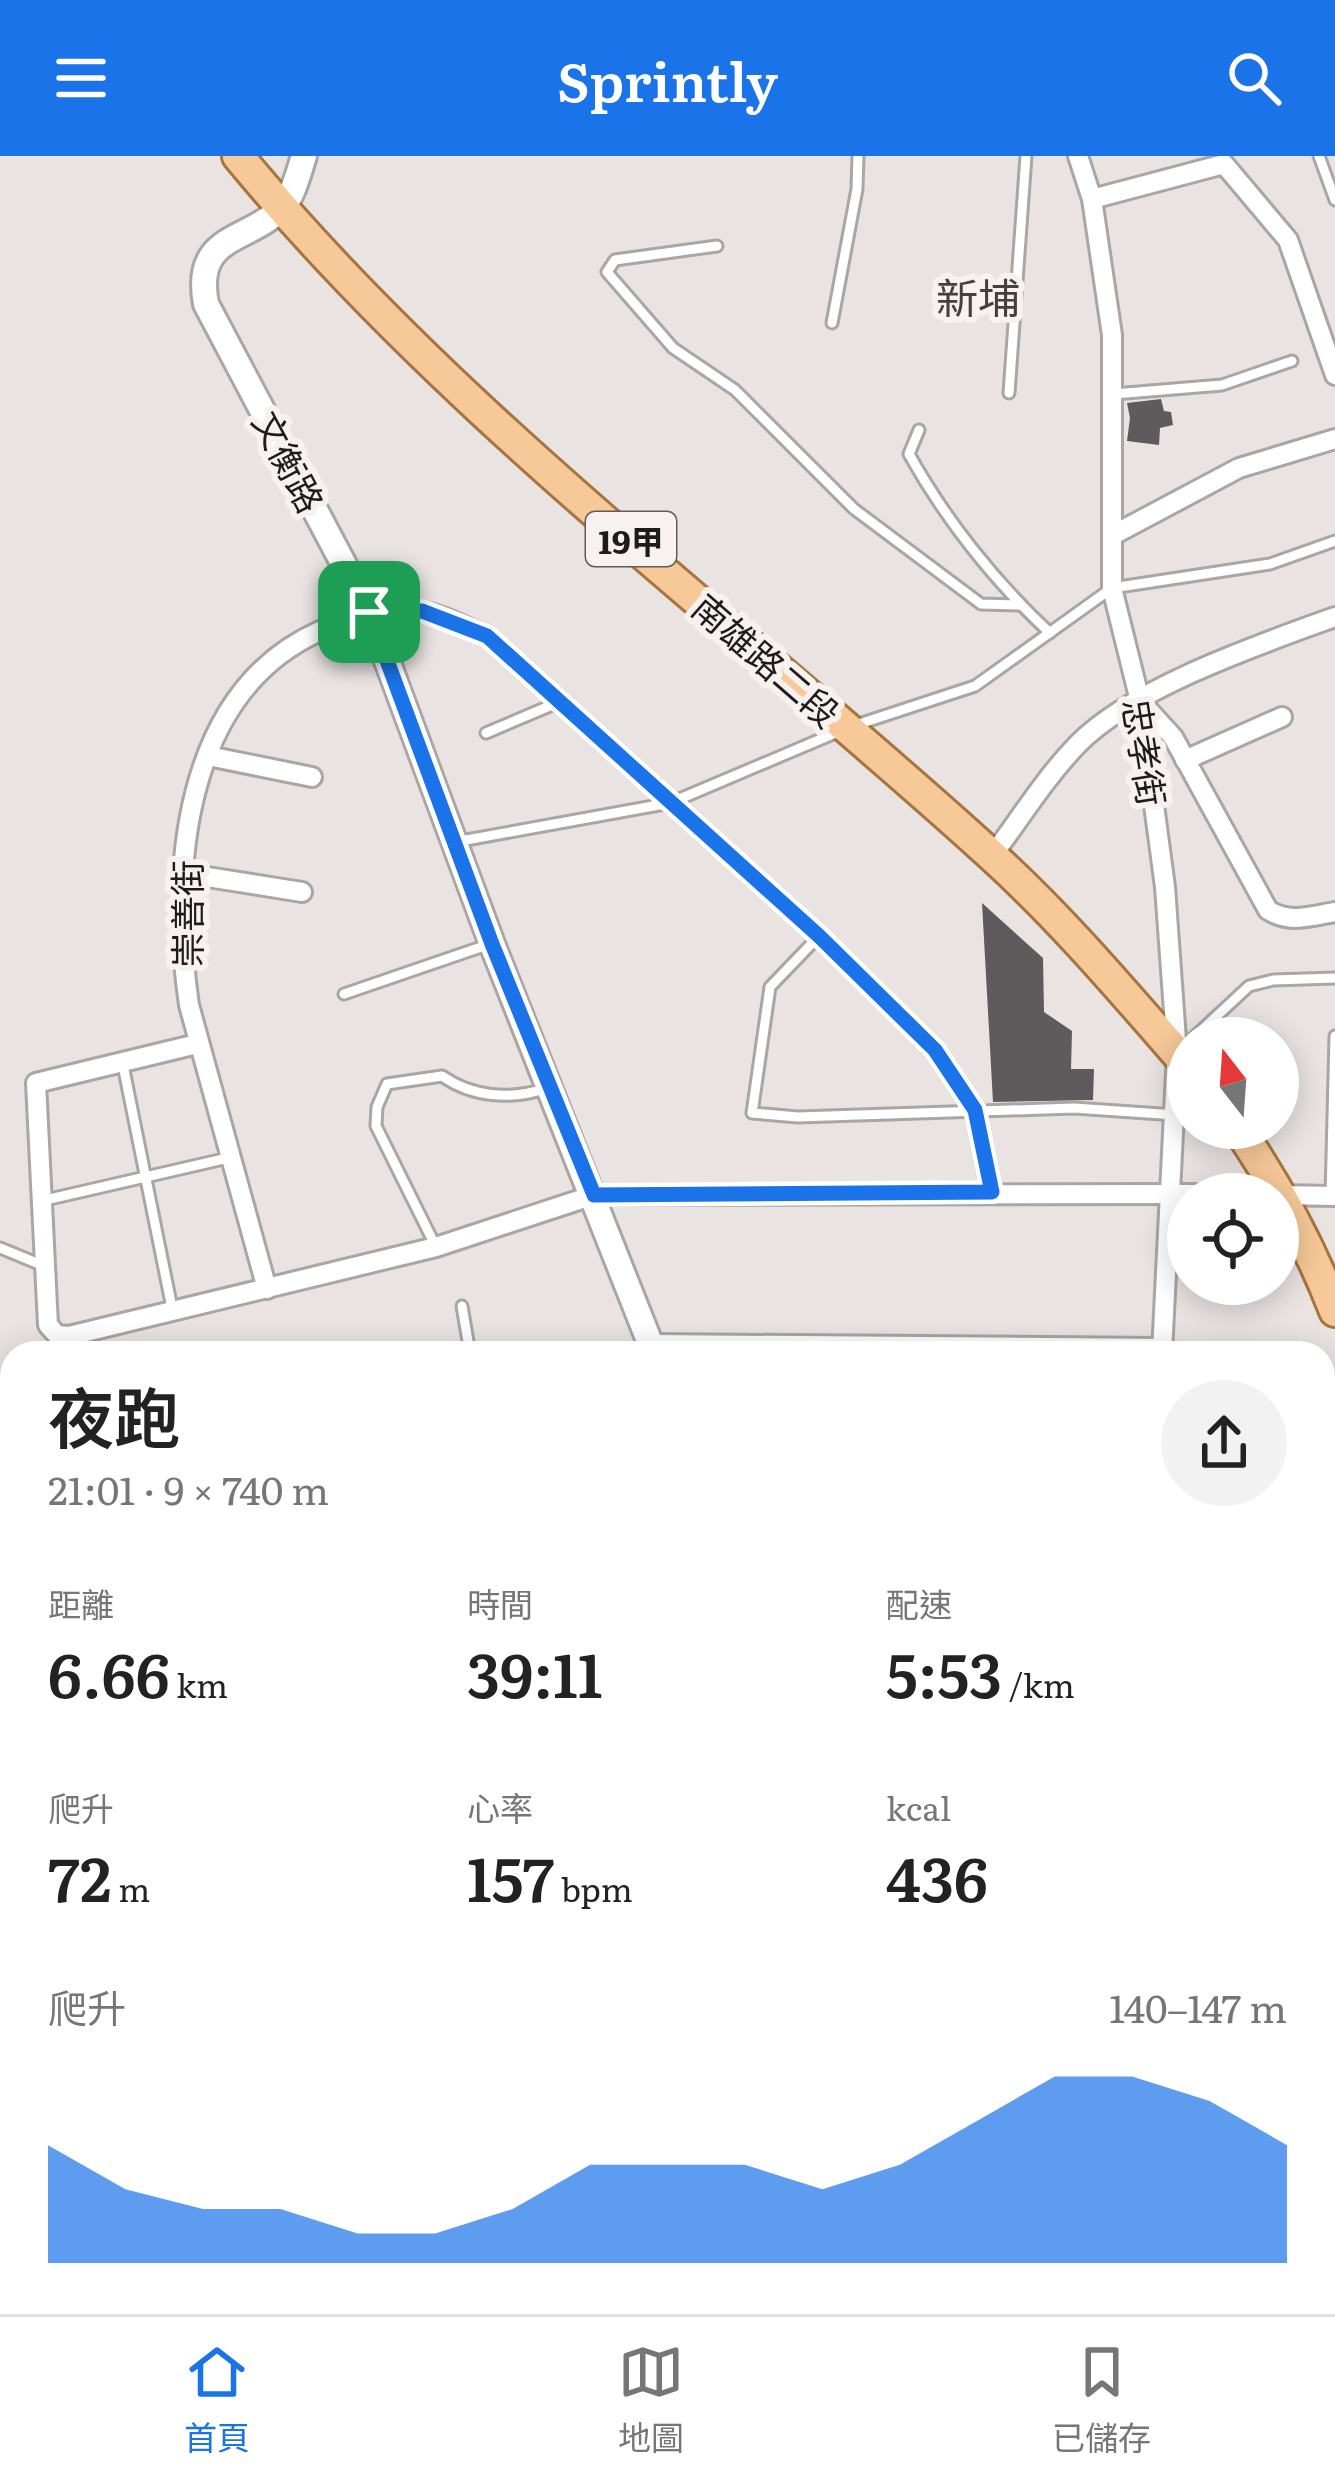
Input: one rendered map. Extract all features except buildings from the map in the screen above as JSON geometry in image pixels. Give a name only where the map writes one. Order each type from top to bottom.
[{"type":"main road","name":"南雄路二段","points":[[238,156],[372,308],[992,856],[1167,1031]]},
{"type":"main road","points":[[1299,1228],[1335,1311]]},
{"type":"street","points":[[284,207],[304,156]]},
{"type":"street","name":"忠孝街","points":[[1078,156],[1092,200],[1108,287],[1114,394],[1112,588],[1140,701],[1182,1017]]},
{"type":"street","points":[[1092,200],[1224,164],[1288,239],[1335,375]]},
{"type":"street","name":"文衡路","points":[[284,207],[224,242],[213,254],[203,287],[206,304],[369,612],[492,944],[649,1341]]},
{"type":"street","points":[[1113,535],[1239,468],[1335,439]]},
{"type":"street","points":[[369,612],[422,611],[487,636],[819,936],[935,1050],[975,1110],[992,1192]]},
{"type":"street","name":"崇善街","points":[[267,1289],[197,1044],[183,964],[182,873],[190,812],[219,730],[260,670],[313,634],[369,612]]},
{"type":"street","points":[[992,856],[1078,744],[1111,716],[1258,644],[1335,617]]},
{"type":"street","points":[[1140,701],[1173,737],[1268,910],[1294,920],[1335,912]]},
{"type":"street","points":[[1185,760],[1282,717]]},
{"type":"street","points":[[208,756],[312,777]]},
{"type":"street","points":[[182,873],[302,892]]},
{"type":"street","points":[[197,1044],[36,1083],[48,1325],[57,1334],[69,1336],[173,1313],[436,1246],[594,1195],[1167,1194]]},
{"type":"street","points":[[1299,1195],[1333,1196]]},
{"type":"street","name":"忠孝街","points":[[1163,1341],[1167,1264]]},
{"type":"lane","points":[[832,323],[857,189],[858,156]]},
{"type":"lane","points":[[1009,393],[1026,156]]},
{"type":"lane","points":[[1319,156],[1335,200]]},
{"type":"lane","points":[[718,246],[615,260],[607,272],[673,348],[735,391],[854,509],[981,604],[1020,605]]},
{"type":"lane","points":[[1114,394],[1222,385],[1292,362]]},
{"type":"lane","points":[[919,430],[909,454],[927,487],[1020,605],[1050,633]]},
{"type":"lane","points":[[454,843],[670,803],[847,728],[975,686],[1112,588],[1270,564],[1335,541]]},
{"type":"lane","points":[[486,733],[559,702]]},
{"type":"lane","points":[[819,936],[770,986],[752,1113],[798,1118],[1074,1108],[1167,1114]]},
{"type":"lane","points":[[344,994],[492,944]]},
{"type":"lane","points":[[1218,1017],[1249,986],[1273,980],[1335,978]]},
{"type":"lane","points":[[1333,1196],[1335,1036]]},
{"type":"lane","points":[[122,1060],[173,1313]]},
{"type":"lane","points":[[436,1246],[376,1126],[377,1107],[387,1084],[442,1076],[462,1090],[522,1096],[550,1087]]},
{"type":"lane","points":[[40,1201],[229,1159]]},
{"type":"lane","points":[[0,1248],[44,1266]]},
{"type":"lane","points":[[462,1306],[468,1341]]},
{"type":"district","name":"新埔","points":[[978,296]]},
{"type":"route","points":[[422,611],[487,636],[819,936],[935,1050],[975,1110],[992,1192],[594,1195],[492,944],[369,612],[422,611]]}]
